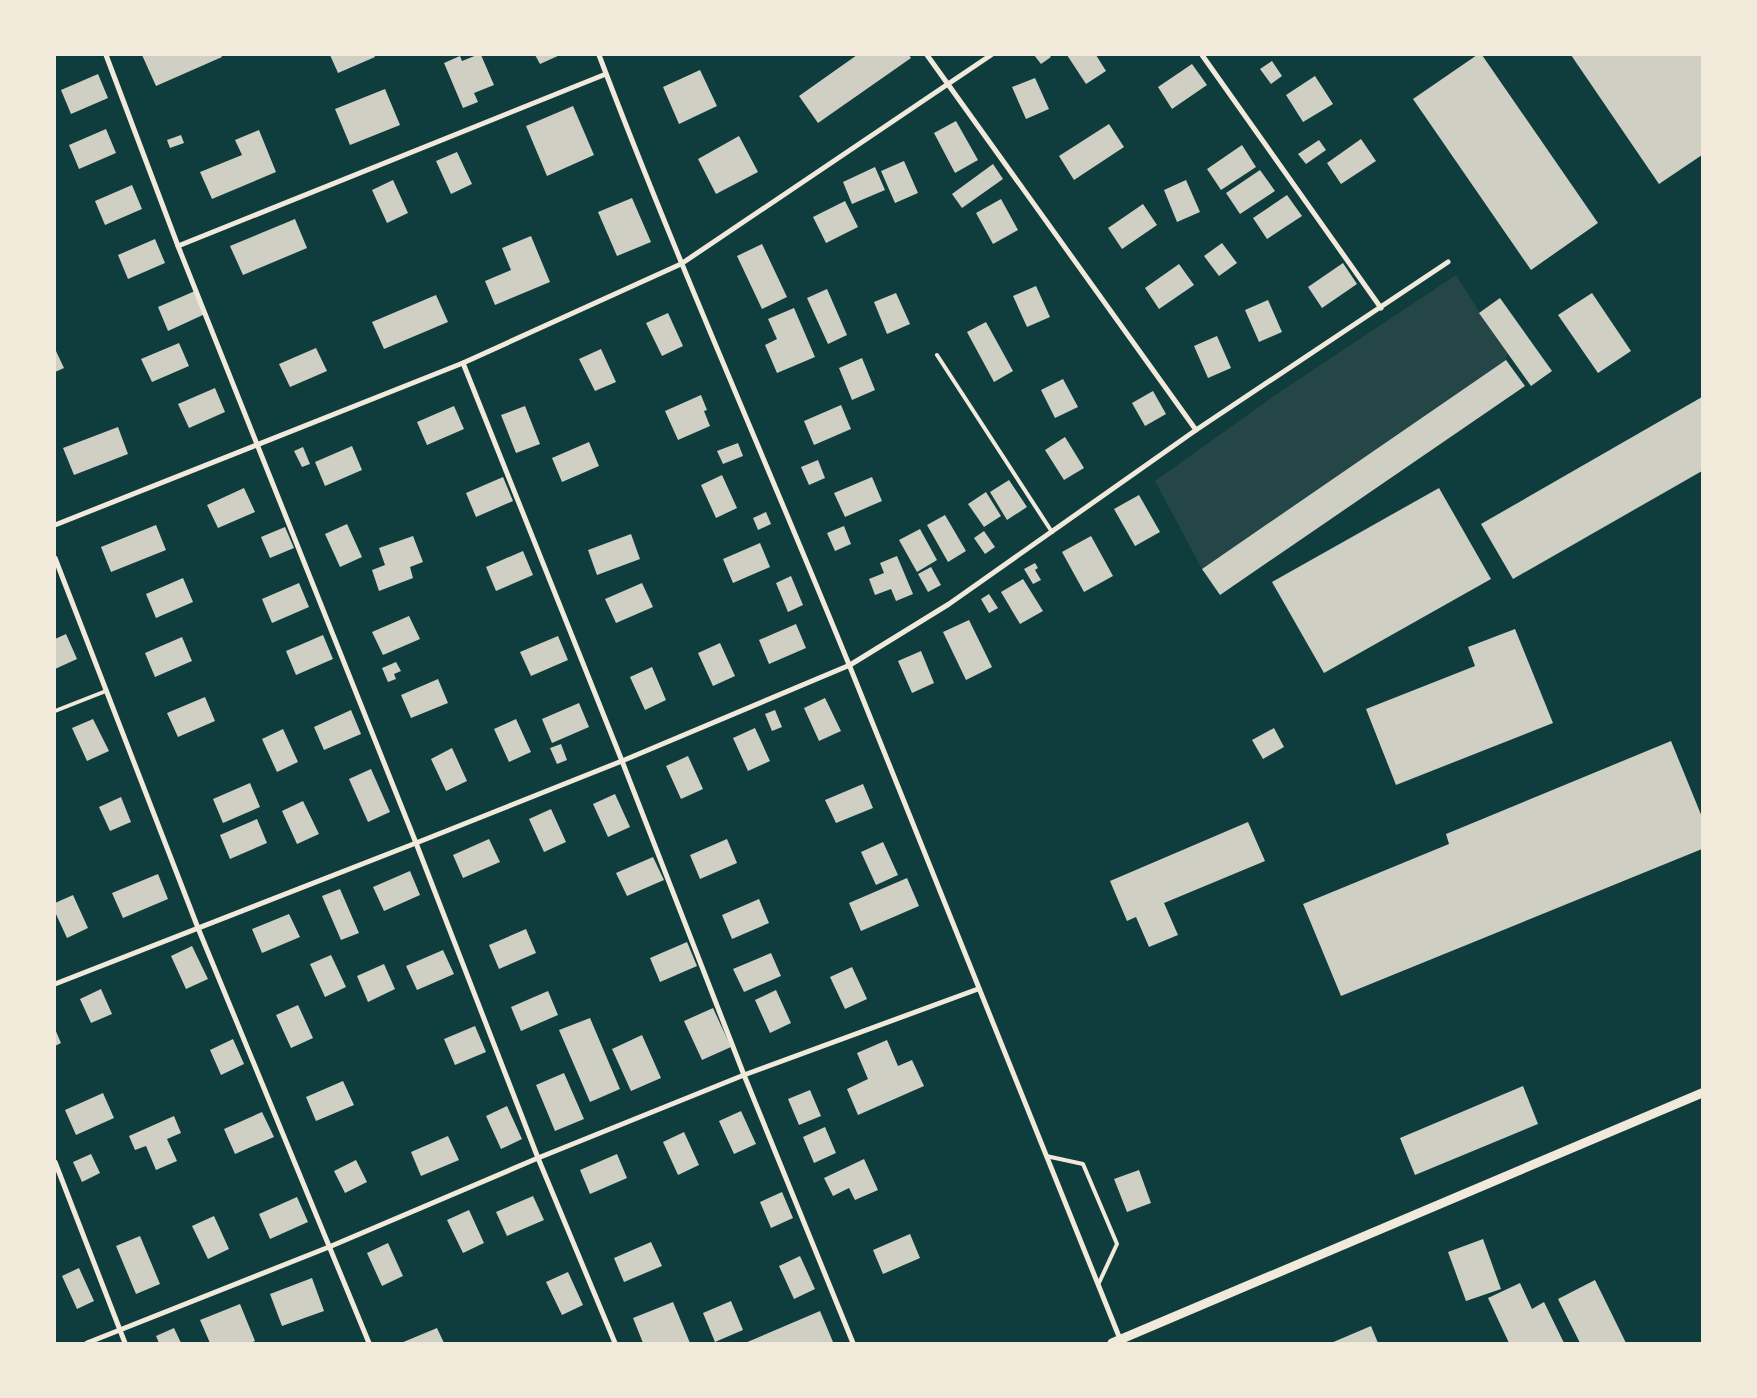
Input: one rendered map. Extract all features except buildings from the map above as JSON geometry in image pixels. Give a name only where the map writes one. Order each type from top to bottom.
[{"type":"street","points":[[106,55],[178,246],[416,843],[538,1158],[615,1343]]},
{"type":"street","points":[[599,55],[681,264],[850,666],[1098,1285],[1116,1341],[1702,1093]]},
{"type":"street","points":[[927,55],[1196,430]]},
{"type":"street","points":[[55,525],[463,363],[681,264],[991,55]]},
{"type":"street","points":[[1202,55],[1381,308]]},
{"type":"street","points":[[178,246],[606,74]]},
{"type":"street","points":[[55,984],[622,761],[850,666],[949,604],[1196,430],[1448,262]]},
{"type":"street","points":[[463,363],[622,761],[744,1075],[853,1343]]},
{"type":"street","points":[[55,558],[198,928],[369,1343]]},
{"type":"street","points":[[87,1343],[329,1247],[538,1158],[744,1075],[978,989]]},
{"type":"street","points":[[55,1162],[125,1343]]},
{"type":"lane","points":[[936,355],[1052,532]]},
{"type":"lane","points":[[55,712],[106,691]]},
{"type":"lane","points":[[1046,1156],[1083,1164],[1117,1244],[1098,1285]]},
{"type":"shaded area","points":[[1456,275],[1508,352],[1506,360],[1202,569],[1155,481],[1271,398]]}]
